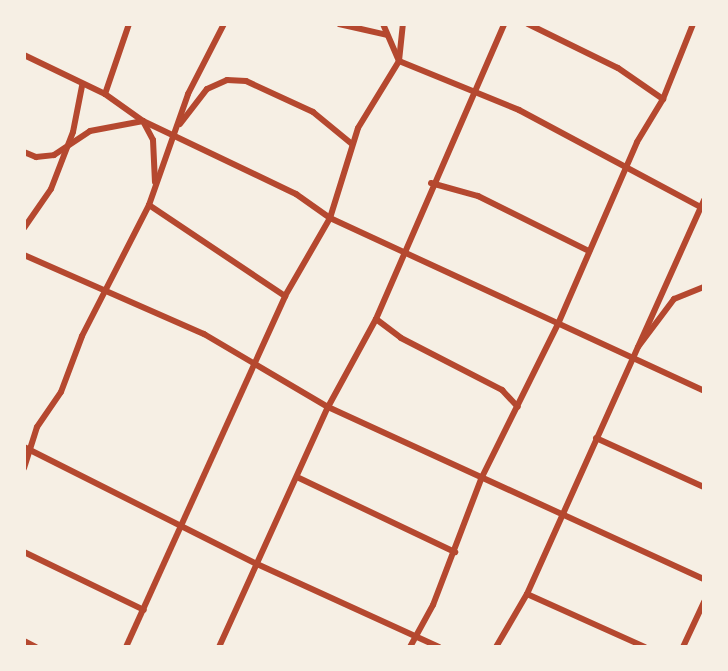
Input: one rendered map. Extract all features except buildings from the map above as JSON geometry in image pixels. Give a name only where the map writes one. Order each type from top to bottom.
[{"type":"street","points":[[24,468],[37,427],[61,392],[82,336],[149,205],[174,133],[224,24]]},
{"type":"street","points":[[339,24],[387,35]]},
{"type":"street","points":[[383,24],[399,61],[471,93],[519,110],[628,169],[703,205],[630,355],[527,594],[496,647]]},
{"type":"street","points":[[126,647],[256,366],[285,296],[330,218],[352,144],[399,61],[403,24]]},
{"type":"street","points":[[219,647],[299,478],[328,407],[376,319],[431,183],[504,24]]},
{"type":"street","points":[[528,24],[618,68],[663,99]]},
{"type":"street","points":[[410,647],[455,552],[481,479],[558,324],[628,169],[637,142],[663,99],[693,24]]},
{"type":"street","points":[[105,94],[126,25]]},
{"type":"street","points":[[24,55],[82,86],[105,94],[143,121],[174,133],[296,194],[330,218],[403,249],[704,391]]},
{"type":"street","points":[[174,133],[207,89],[227,80],[246,81],[313,112],[352,144]]},
{"type":"street","points":[[24,228],[51,189],[82,86]]},
{"type":"street","points":[[24,152],[36,157],[54,155],[67,144],[116,123],[143,121]]},
{"type":"street","points":[[143,121],[153,140],[155,188]]},
{"type":"street","points":[[431,183],[478,196],[589,251]]},
{"type":"street","points":[[149,205],[285,296]]},
{"type":"street","points":[[24,255],[108,289],[204,334],[328,407],[704,579]]},
{"type":"street","points":[[630,355],[674,299],[704,287]]},
{"type":"street","points":[[376,319],[401,338],[502,390],[518,407]]},
{"type":"street","points":[[596,438],[704,487]]},
{"type":"street","points":[[28,448],[257,564],[415,633],[439,647]]},
{"type":"street","points":[[299,478],[455,552]]},
{"type":"street","points":[[24,552],[144,610]]},
{"type":"street","points":[[527,594],[645,647]]},
{"type":"street","points":[[683,647],[704,602]]},
{"type":"street","points":[[24,641],[36,647]]}]
